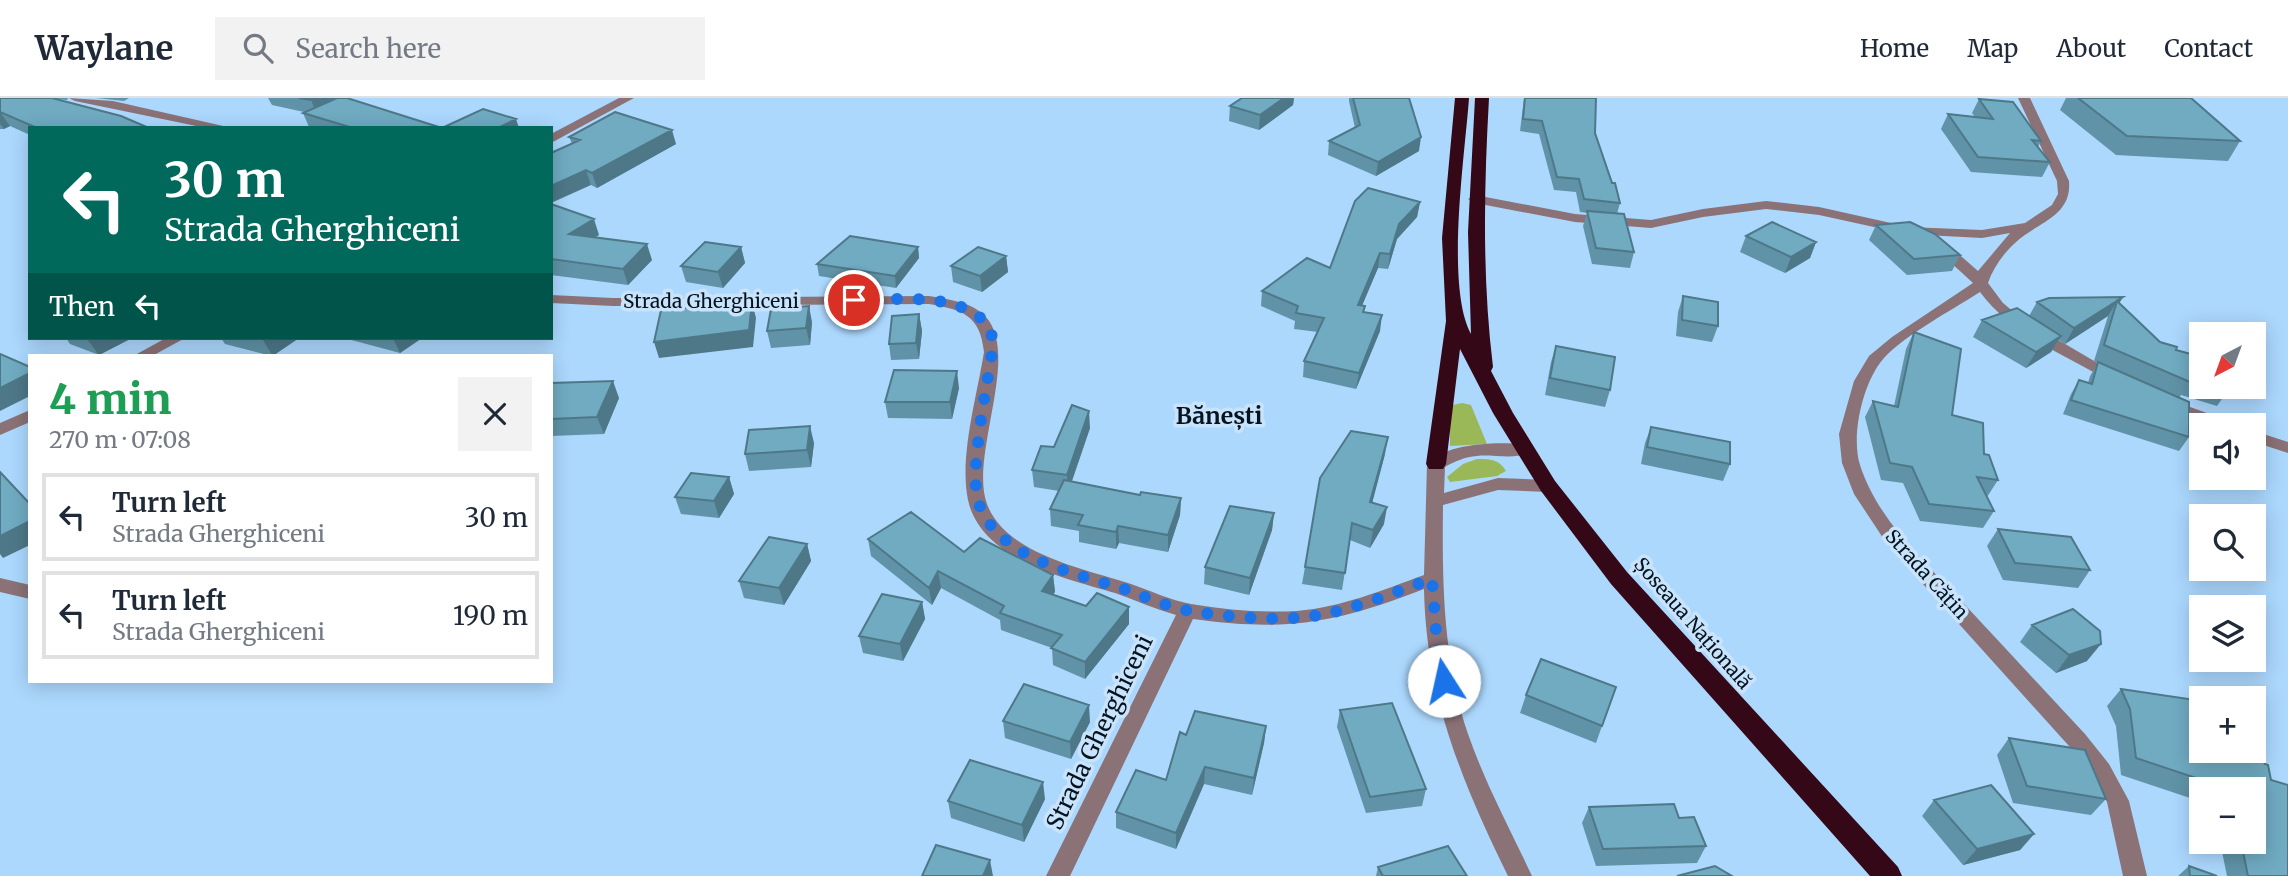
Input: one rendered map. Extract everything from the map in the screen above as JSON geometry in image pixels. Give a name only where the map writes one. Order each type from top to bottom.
[{"type":"highway","name":"Șoseaua Națională","points":[[1462,98],[1450,238],[1455,321],[1487,383],[1524,450],[1548,486],[1628,588],[1888,876]]},
{"type":"highway","name":"Șoseaua Națională","points":[[1482,98],[1475,199],[1475,287],[1487,383]]},
{"type":"highway","points":[[1436,464],[1455,321]]},
{"type":"street","points":[[75,98],[215,126]]},
{"type":"street","points":[[553,138],[628,98]]},
{"type":"street","name":"Strada Cățin","points":[[2024,98],[2063,181],[2064,194],[2059,207],[2026,227],[1993,258],[1980,285],[1897,340],[1874,359],[1862,382],[1847,434],[1852,463],[1863,494],[1893,539],[2077,740],[2101,770],[2118,801],[2135,876]]},
{"type":"street","name":"Strada Cățin","points":[[1475,199],[1575,218],[1641,224],[1766,205],[1819,211],[1937,234],[1982,234],[2026,227]]},
{"type":"street","name":"Strada Cățin","points":[[1901,229],[1938,244],[1971,271],[1998,306],[2016,320],[2048,342],[2125,383]]},
{"type":"street","name":"Strada Gherghiceni","points":[[553,299],[612,302],[929,300],[958,305],[976,315],[991,331],[992,352],[974,481],[978,503],[988,522],[1003,538],[1051,565],[1187,611],[1295,618],[1348,609],[1432,579]]},
{"type":"street","points":[[145,354],[173,340]]},
{"type":"street","points":[[2159,400],[2192,413]]},
{"type":"street","points":[[0,430],[27,419]]},
{"type":"street","points":[[2266,440],[2288,448]]},
{"type":"street","points":[[1520,876],[1462,752],[1437,643],[1432,579],[1436,464],[1449,455],[1477,449],[1524,450]]},
{"type":"street","points":[[1435,500],[1498,484],[1548,486]]},
{"type":"street","points":[[0,586],[28,592]]},
{"type":"street","name":"Strada Gherghiceni","points":[[1058,876],[1187,611]]},
{"type":"green space","points":[[1453,405],[1471,405],[1487,444],[1450,446],[1450,413]]},
{"type":"green space","points":[[1477,459],[1494,460],[1506,471],[1497,476],[1450,482],[1447,477],[1463,464]]},
{"type":"building","points":[[0,98],[52,98],[121,116],[144,126],[32,126],[0,112]]},
{"type":"building","points":[[337,98],[347,98],[436,126],[346,126],[303,113]]},
{"type":"building","points":[[1242,98],[1284,98],[1260,115],[1230,106]]},
{"type":"building","points":[[1353,98],[1409,98],[1421,137],[1378,162],[1329,141],[1360,125]]},
{"type":"building","points":[[1525,98],[1596,98],[1595,133],[1620,203],[1584,199],[1579,179],[1557,177],[1542,121],[1523,119]]},
{"type":"building","points":[[2078,98],[2191,98],[2240,141],[2127,136]]},
{"type":"building","points":[[1979,99],[2013,102],[2041,141],[2032,140],[2050,162],[1978,157],[1948,114],[1993,119]]},
{"type":"building","points":[[483,109],[516,119],[502,126],[446,126]]},
{"type":"building","points":[[615,112],[672,130],[592,173],[586,170],[553,185],[553,152],[580,140],[569,137]]},
{"type":"building","points":[[1368,188],[1420,202],[1399,224],[1390,254],[1380,253],[1358,305],[1365,306],[1363,312],[1382,315],[1359,373],[1304,361],[1324,318],[1296,313],[1298,306],[1262,291],[1307,258],[1330,268],[1355,201]]},
{"type":"building","points":[[553,205],[594,219],[569,234],[647,244],[623,269],[553,259]]},
{"type":"building","points":[[1587,211],[1624,214],[1634,252],[1596,248]]},
{"type":"building","points":[[1772,222],[1816,242],[1791,257],[1746,236]]},
{"type":"building","points":[[1910,222],[1935,234],[1960,255],[1914,259],[1876,225]]},
{"type":"building","points":[[850,236],[918,247],[895,276],[817,264]]},
{"type":"building","points":[[705,242],[741,247],[718,272],[681,266]]},
{"type":"building","points":[[978,247],[1006,256],[980,276],[951,266]]},
{"type":"building","points":[[1683,296],[1718,302],[1718,326],[1682,320]]},
{"type":"building","points":[[2123,297],[2074,328],[2037,302],[2049,298]]},
{"type":"building","points":[[2117,301],[2160,342],[2189,354],[2189,382],[2104,345]]},
{"type":"building","points":[[752,302],[749,330],[654,342],[661,310]]},
{"type":"building","points":[[809,306],[806,328],[767,331],[771,309]]},
{"type":"building","points":[[2017,308],[2061,336],[2036,352],[1982,320]]},
{"type":"building","points":[[919,314],[916,343],[889,344],[892,316]]},
{"type":"building","points":[[1914,332],[1961,349],[1952,415],[1983,423],[1984,454],[1989,455],[1998,480],[1977,477],[1994,511],[1929,504],[1912,467],[1890,463],[1873,401],[1898,407]]},
{"type":"building","points":[[1556,346],[1615,357],[1610,390],[1550,378]]},
{"type":"building","points":[[0,354],[28,366],[28,374],[0,388]]},
{"type":"building","points":[[2098,362],[2189,402],[2189,437],[2071,400],[2079,380],[2092,384]]},
{"type":"building","points":[[894,370],[957,371],[950,402],[885,402]]},
{"type":"building","points":[[613,381],[597,417],[553,419],[553,383]]},
{"type":"building","points":[[1072,405],[1089,411],[1067,475],[1032,470],[1041,446],[1054,447]]},
{"type":"building","points":[[810,426],[807,450],[745,454],[749,430]]},
{"type":"building","points":[[1651,427],[1730,442],[1730,464],[1647,447]]},
{"type":"building","points":[[1351,431],[1388,437],[1370,502],[1387,507],[1373,530],[1352,523],[1345,573],[1305,567],[1320,478]]},
{"type":"building","points":[[0,472],[28,502],[28,522],[0,536]]},
{"type":"building","points":[[691,473],[729,477],[714,501],[675,497]]},
{"type":"building","points":[[1064,480],[1140,495],[1141,492],[1181,498],[1168,535],[1118,526],[1116,532],[1078,525],[1083,515],[1050,509]]},
{"type":"building","points":[[1230,506],[1274,513],[1250,578],[1205,567]]},
{"type":"building","points":[[911,512],[964,552],[980,538],[1053,575],[1042,591],[1086,606],[1097,593],[1129,607],[1085,662],[1051,648],[1062,635],[1000,613],[1004,606],[938,571],[929,588],[868,539]]},
{"type":"building","points":[[1998,529],[2071,537],[2090,570],[2015,563]]},
{"type":"building","points":[[769,537],[807,544],[779,588],[739,581]]},
{"type":"building","points":[[882,594],[922,602],[900,644],[859,636]]},
{"type":"building","points":[[2073,609],[2100,631],[2101,644],[2069,655],[2032,625]]},
{"type":"building","points":[[1541,659],[1616,687],[1602,726],[1526,695]]},
{"type":"building","points":[[1024,684],[1089,705],[1070,742],[1003,721]]},
{"type":"building","points":[[2121,689],[2189,699],[2189,763],[2264,763],[2268,765],[2271,780],[2288,785],[2288,876],[2248,876],[2243,854],[2266,854],[2266,777],[2193,777],[2136,758],[2130,709]]},
{"type":"building","points":[[1392,703],[1426,789],[1370,797],[1340,710]]},
{"type":"building","points":[[1195,711],[1266,726],[1254,778],[1205,767],[1176,833],[1116,812],[1136,770],[1166,780],[1180,732],[1186,735]]},
{"type":"building","points":[[2009,738],[2085,750],[2106,799],[2027,786]]},
{"type":"building","points":[[970,760],[1043,782],[1022,825],[948,801]]},
{"type":"building","points":[[1991,785],[2034,834],[1977,849],[1934,800]]},
{"type":"building","points":[[1674,804],[1679,818],[1694,817],[1706,846],[1603,849],[1589,807]]},
{"type":"building","points":[[936,845],[990,860],[983,876],[922,876]]},
{"type":"building","points":[[1448,846],[1467,876],[1383,876],[1378,867]]},
{"type":"building","points":[[1715,866],[1732,876],[1677,876]]},
{"type":"building","points":[[2189,866],[2217,876],[2190,876]]},
{"type":"district","name":"Bănești","points":[[1219,415]]},
{"type":"route","points":[[854,300],[929,300],[958,305],[976,315],[991,331],[992,352],[974,481],[978,503],[988,522],[1003,538],[1023,551],[1051,565],[1187,611],[1252,617],[1295,618],[1348,609],[1432,579],[1437,643],[1444,681]]}]
